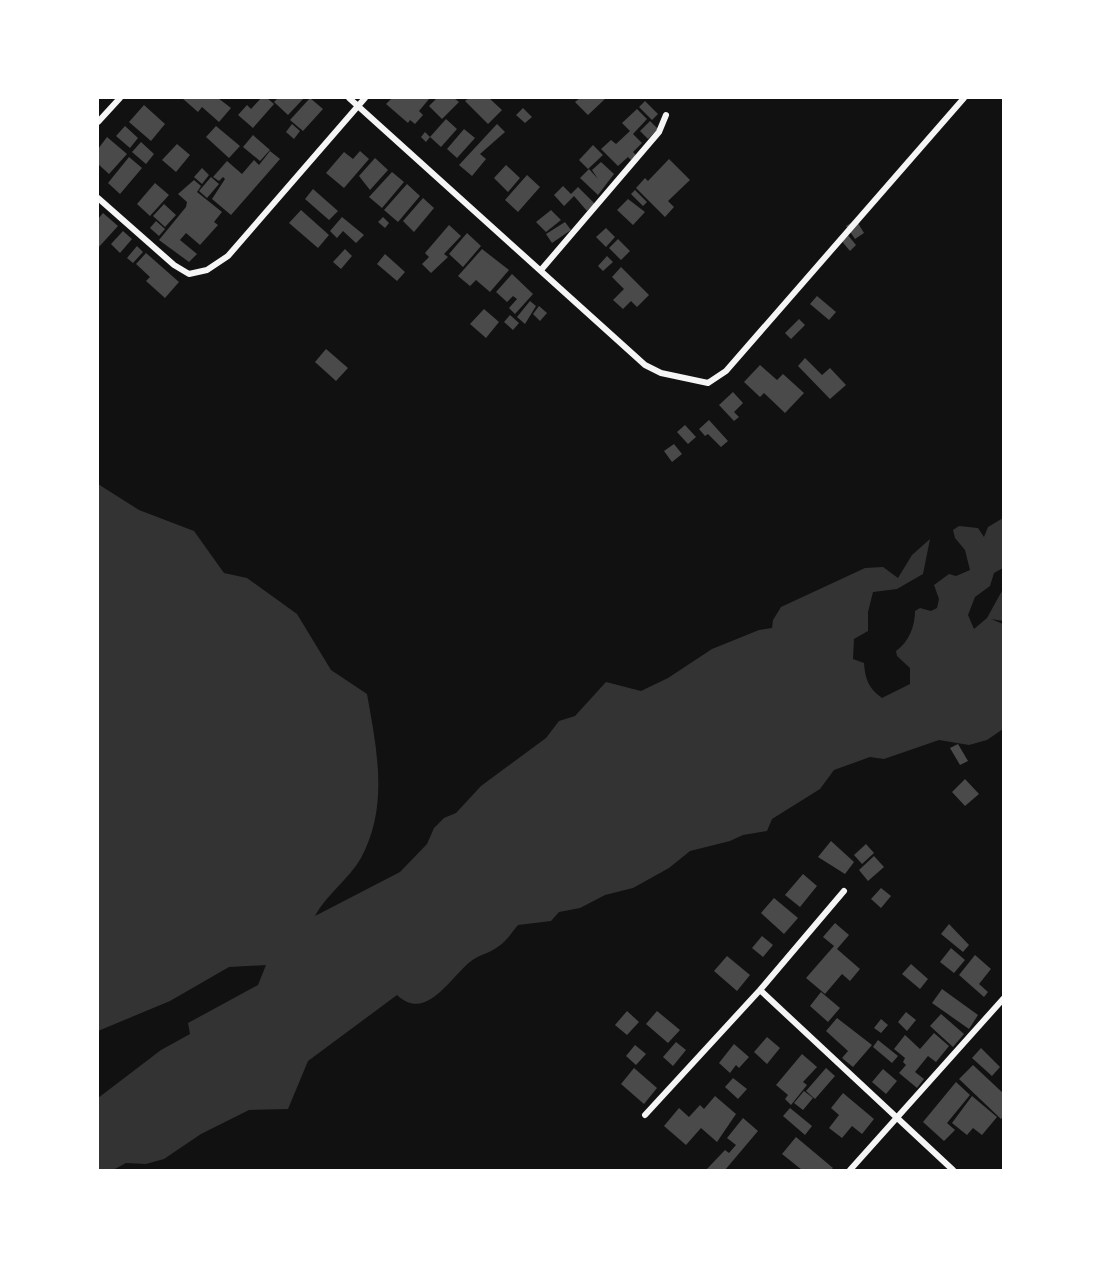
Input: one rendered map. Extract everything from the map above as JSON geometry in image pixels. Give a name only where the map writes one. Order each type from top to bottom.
[{"type":"street","points":[[98,122],[120,98]]},
{"type":"street","points":[[349,98],[645,364],[661,374],[689,381],[708,382],[726,371],[964,98]]},
{"type":"street","points":[[98,198],[174,265],[189,274],[207,270],[228,256],[365,98]]},
{"type":"street","points":[[541,270],[659,132],[666,115]]},
{"type":"street","points":[[645,1114],[760,990],[844,891]]},
{"type":"street","points":[[760,990],[953,1170]]},
{"type":"street","points":[[850,1170],[1004,998]]},
{"type":"shaded area","points":[[98,484],[139,510],[194,531],[224,573],[247,578],[297,614],[331,670],[367,694],[377,757],[378,798],[375,818],[370,838],[361,858],[315,916],[400,872],[427,844],[434,828],[444,818],[456,813],[481,786],[546,738],[559,721],[575,716],[606,682],[641,691],[668,678],[712,649],[759,630],[772,628],[773,620],[781,607],[865,568],[883,567],[898,578],[912,555],[930,539],[923,574],[897,589],[873,592],[868,612],[868,631],[854,639],[853,659],[864,663],[868,683],[878,695],[882,698],[910,684],[910,668],[897,656],[896,651],[910,633],[915,611],[920,608],[931,611],[937,608],[939,599],[934,585],[949,574],[956,576],[970,570],[965,550],[955,538],[953,530],[959,526],[978,528],[984,537],[988,527],[1003,518],[1003,568],[994,573],[990,586],[975,597],[968,615],[974,629],[987,618],[1003,589],[1003,621],[991,619],[1003,624],[1003,729],[987,740],[969,745],[939,740],[884,759],[870,757],[834,770],[820,789],[772,819],[767,831],[743,835],[730,841],[690,851],[669,868],[633,888],[605,895],[580,908],[559,912],[551,921],[518,925],[502,944],[474,959],[429,1000],[419,1004],[408,1002],[397,995],[308,1061],[288,1109],[249,1110],[201,1134],[164,1159],[146,1164],[126,1163],[113,1170],[98,1170],[98,1098],[161,1050],[190,1034],[188,1023],[258,985],[266,965],[229,967],[170,1001],[98,1031]]},
{"type":"building","points":[[182,98],[218,98],[231,108],[219,122],[202,107],[198,112]]},
{"type":"building","points":[[261,98],[267,98],[274,104],[253,128],[238,115],[247,105],[251,109]]},
{"type":"building","points":[[278,98],[304,98],[288,115],[274,102]]},
{"type":"building","points":[[310,98],[323,109],[303,131],[290,120]]},
{"type":"building","points":[[392,98],[429,99],[419,111],[423,115],[415,124],[410,120],[408,123],[386,104]]},
{"type":"building","points":[[437,98],[454,98],[459,102],[442,119],[429,106]]},
{"type":"building","points":[[469,98],[489,98],[502,110],[488,124],[465,101]]},
{"type":"building","points":[[580,98],[606,98],[588,115],[575,102]]},
{"type":"building","points":[[645,101],[658,114],[652,120],[639,107]]},
{"type":"building","points":[[144,105],[165,124],[151,141],[129,122]]},
{"type":"building","points":[[523,108],[532,117],[525,123],[516,115]]},
{"type":"building","points":[[637,109],[647,119],[633,134],[642,143],[633,152],[636,155],[631,160],[628,157],[618,166],[601,149],[611,140],[616,144],[630,131],[622,123]]},
{"type":"building","points":[[446,119],[457,129],[441,147],[430,137]]},
{"type":"building","points":[[650,121],[658,129],[648,139],[640,131]]},
{"type":"building","points":[[292,124],[300,131],[294,139],[286,132]]},
{"type":"building","points":[[497,124],[505,132],[480,154],[486,159],[472,176],[459,165]]},
{"type":"building","points":[[125,126],[138,138],[130,148],[116,136]]},
{"type":"building","points":[[216,126],[240,146],[229,158],[206,137]]},
{"type":"building","points":[[464,129],[475,138],[457,158],[447,149]]},
{"type":"building","points":[[425,132],[430,137],[426,142],[421,137]]},
{"type":"building","points":[[253,135],[270,150],[260,161],[243,147]]},
{"type":"building","points":[[107,137],[127,154],[109,174],[98,164],[98,149]]},
{"type":"building","points":[[141,142],[154,154],[146,164],[132,152]]},
{"type":"building","points":[[177,144],[190,155],[176,172],[162,160]]},
{"type":"building","points":[[593,145],[603,155],[588,169],[579,160]]},
{"type":"building","points":[[270,151],[280,159],[231,215],[212,199],[225,179],[223,177],[219,181],[213,177],[227,161],[242,174],[254,160],[259,165]]},
{"type":"building","points":[[360,151],[369,159],[344,188],[326,173],[344,152],[353,159]]},
{"type":"building","points":[[129,157],[142,168],[120,194],[108,183]]},
{"type":"building","points":[[375,158],[388,170],[370,190],[359,176]]},
{"type":"building","points":[[669,159],[690,180],[668,201],[674,207],[665,217],[636,188],[645,178],[648,181]]},
{"type":"building","points":[[601,162],[614,174],[598,195],[580,178],[589,169],[598,179],[592,170]]},
{"type":"building","points":[[506,165],[520,178],[508,192],[494,178]]},
{"type":"building","points":[[202,168],[209,175],[202,184],[194,177]]},
{"type":"building","points":[[392,172],[404,182],[382,208],[369,197]]},
{"type":"building","points":[[527,175],[540,187],[518,212],[505,200]]},
{"type":"building","points":[[211,177],[219,184],[207,198],[199,191]]},
{"type":"building","points":[[194,180],[201,186],[197,192],[222,212],[214,222],[218,225],[200,245],[186,233],[180,240],[197,254],[189,262],[159,240],[186,207],[187,202],[178,194]]},
{"type":"building","points":[[155,183],[169,195],[150,216],[137,204]]},
{"type":"building","points":[[407,184],[420,196],[398,222],[384,210]]},
{"type":"building","points":[[563,186],[571,194],[578,187],[595,204],[587,211],[574,196],[564,206],[554,195]]},
{"type":"building","points":[[313,189],[338,211],[329,220],[305,199]]},
{"type":"building","points":[[635,190],[647,202],[643,206],[631,194]]},
{"type":"building","points":[[423,198],[434,208],[414,232],[403,221]]},
{"type":"building","points":[[628,199],[645,212],[633,225],[617,210]]},
{"type":"building","points":[[164,204],[176,215],[165,227],[153,216]]},
{"type":"building","points":[[301,210],[329,235],[318,248],[289,223]]},
{"type":"building","points":[[551,210],[561,220],[546,232],[536,222]]},
{"type":"building","points":[[103,213],[118,226],[98,248],[98,219]]},
{"type":"building","points":[[342,217],[364,235],[356,243],[343,231],[337,238],[330,231]]},
{"type":"building","points":[[383,217],[389,223],[385,228],[378,222]]},
{"type":"building","points":[[856,220],[864,233],[855,239],[846,226]]},
{"type":"building","points":[[156,221],[165,229],[159,236],[150,228]]},
{"type":"building","points":[[565,222],[571,230],[552,243],[546,234]]},
{"type":"building","points":[[449,225],[461,236],[444,254],[448,257],[431,273],[422,264],[429,257],[425,253]]},
{"type":"building","points":[[606,228],[615,237],[606,247],[596,237]]},
{"type":"building","points":[[123,231],[132,239],[120,253],[111,244]]},
{"type":"building","points":[[467,233],[481,246],[463,267],[449,254]]},
{"type":"building","points":[[847,234],[856,245],[850,251],[840,239]]},
{"type":"building","points":[[618,239],[630,251],[621,260],[609,248]]},
{"type":"building","points":[[137,246],[143,252],[133,263],[127,258]]},
{"type":"building","points":[[345,249],[352,256],[341,269],[333,262]]},
{"type":"building","points":[[482,249],[509,270],[490,292],[476,280],[470,286],[458,276]]},
{"type":"building","points":[[146,253],[179,282],[165,298],[146,281],[150,277],[136,264]]},
{"type":"building","points":[[385,254],[405,272],[397,281],[377,264]]},
{"type":"building","points":[[607,256],[613,262],[603,271],[598,266]]},
{"type":"building","points":[[621,267],[649,295],[637,307],[631,301],[623,309],[613,300],[624,289],[612,277]]},
{"type":"building","points":[[512,274],[533,294],[515,314],[509,308],[517,299],[513,296],[507,302],[496,292]]},
{"type":"building","points":[[817,296],[836,312],[829,320],[810,304]]},
{"type":"building","points":[[530,301],[536,306],[525,324],[517,317]]},
{"type":"building","points":[[539,306],[547,313],[540,321],[533,314]]},
{"type":"building","points":[[484,309],[499,322],[486,338],[470,324]]},
{"type":"building","points":[[510,315],[519,323],[513,330],[504,322]]},
{"type":"building","points":[[799,319],[805,325],[791,339],[785,333]]},
{"type":"building","points":[[326,349],[348,368],[336,381],[315,362]]},
{"type":"building","points":[[805,358],[822,375],[830,368],[846,385],[830,399],[798,366]]},
{"type":"building","points":[[760,365],[777,380],[783,374],[804,393],[785,413],[764,393],[760,397],[744,382]]},
{"type":"building","points":[[733,392],[743,403],[734,412],[739,417],[734,421],[719,405]]},
{"type":"building","points":[[709,420],[728,441],[721,447],[708,434],[705,436],[699,429]]},
{"type":"building","points":[[685,425],[696,437],[688,444],[677,432]]},
{"type":"building","points":[[674,444],[682,454],[672,462],[664,451]]},
{"type":"building","points":[[958,744],[968,761],[960,765],[950,748]]},
{"type":"building","points":[[965,779],[979,794],[965,806],[952,792]]},
{"type":"building","points":[[831,841],[854,862],[845,874],[818,857]]},
{"type":"building","points":[[866,844],[874,853],[862,864],[854,855]]},
{"type":"building","points":[[874,856],[884,867],[868,881],[859,870]]},
{"type":"building","points":[[803,874],[817,886],[800,907],[785,895]]},
{"type":"building","points":[[881,888],[891,896],[881,908],[871,899]]},
{"type":"building","points":[[774,898],[798,918],[784,934],[761,913]]},
{"type":"building","points":[[835,923],[849,935],[837,949],[860,969],[850,981],[842,974],[825,994],[806,978],[834,946],[823,937]]},
{"type":"building","points":[[949,924],[969,945],[963,952],[941,934]]},
{"type":"building","points":[[762,936],[773,945],[763,957],[752,948]]},
{"type":"building","points":[[951,948],[965,960],[954,973],[940,962]]},
{"type":"building","points":[[975,955],[991,969],[979,984],[988,992],[984,997],[959,975]]},
{"type":"building","points":[[727,956],[750,975],[737,991],[714,971]]},
{"type":"building","points":[[911,964],[928,979],[920,989],[902,974]]},
{"type":"building","points":[[942,989],[978,1015],[969,1029],[932,1003]]},
{"type":"building","points":[[821,992],[840,1008],[828,1022],[810,1006]]},
{"type":"building","points":[[627,1011],[639,1022],[627,1035],[615,1025]]},
{"type":"building","points":[[657,1011],[680,1030],[668,1043],[646,1024]]},
{"type":"building","points":[[906,1012],[916,1020],[907,1031],[898,1022]]},
{"type":"building","points":[[941,1014],[964,1034],[953,1047],[930,1026]]},
{"type":"building","points":[[837,1018],[872,1045],[853,1067],[842,1058],[848,1051],[826,1031]]},
{"type":"building","points":[[881,1019],[888,1025],[881,1033],[874,1028]]},
{"type":"building","points":[[934,1033],[949,1046],[936,1062],[928,1056],[915,1072],[924,1079],[917,1088],[899,1073],[906,1065],[903,1062],[905,1058],[894,1049],[905,1035],[920,1049]]},
{"type":"building","points":[[767,1037],[780,1048],[767,1064],[754,1052]]},
{"type":"building","points":[[878,1040],[898,1056],[892,1063],[873,1047]]},
{"type":"building","points":[[676,1042],[686,1050],[673,1066],[663,1057]]},
{"type":"building","points":[[734,1044],[749,1057],[739,1068],[736,1065],[730,1073],[719,1063]]},
{"type":"building","points":[[635,1045],[646,1054],[636,1065],[626,1056]]},
{"type":"building","points":[[981,1048],[1000,1067],[992,1076],[972,1058]]},
{"type":"building","points":[[802,1054],[817,1067],[803,1082],[807,1085],[791,1105],[785,1099],[788,1095],[776,1085]]},
{"type":"building","points":[[973,1065],[1004,1094],[1004,1116],[1001,1119],[959,1079]]},
{"type":"building","points":[[634,1068],[657,1088],[644,1104],[621,1084]]},
{"type":"building","points":[[826,1068],[835,1076],[815,1099],[806,1091]]},
{"type":"building","points":[[883,1069],[897,1081],[886,1094],[872,1082]]},
{"type":"building","points":[[733,1078],[747,1089],[738,1099],[725,1087]]},
{"type":"building","points":[[956,1082],[970,1095],[947,1123],[955,1130],[944,1141],[923,1122]]},
{"type":"building","points":[[804,1091],[813,1098],[803,1110],[794,1103]]},
{"type":"building","points":[[843,1093],[874,1119],[862,1134],[852,1126],[842,1138],[829,1128],[839,1115],[831,1108]]},
{"type":"building","points":[[715,1096],[736,1114],[717,1142],[701,1128],[686,1145],[664,1126],[679,1108],[689,1117],[700,1105],[704,1109]]},
{"type":"building","points":[[972,1096],[997,1117],[982,1135],[973,1128],[967,1135],[952,1123]]},
{"type":"building","points":[[790,1108],[812,1126],[805,1135],[783,1116]]},
{"type":"building","points":[[743,1118],[758,1131],[725,1170],[706,1170],[725,1150],[729,1153],[736,1145],[727,1138]]},
{"type":"building","points":[[796,1137],[833,1168],[831,1170],[802,1170],[782,1154]]}]
